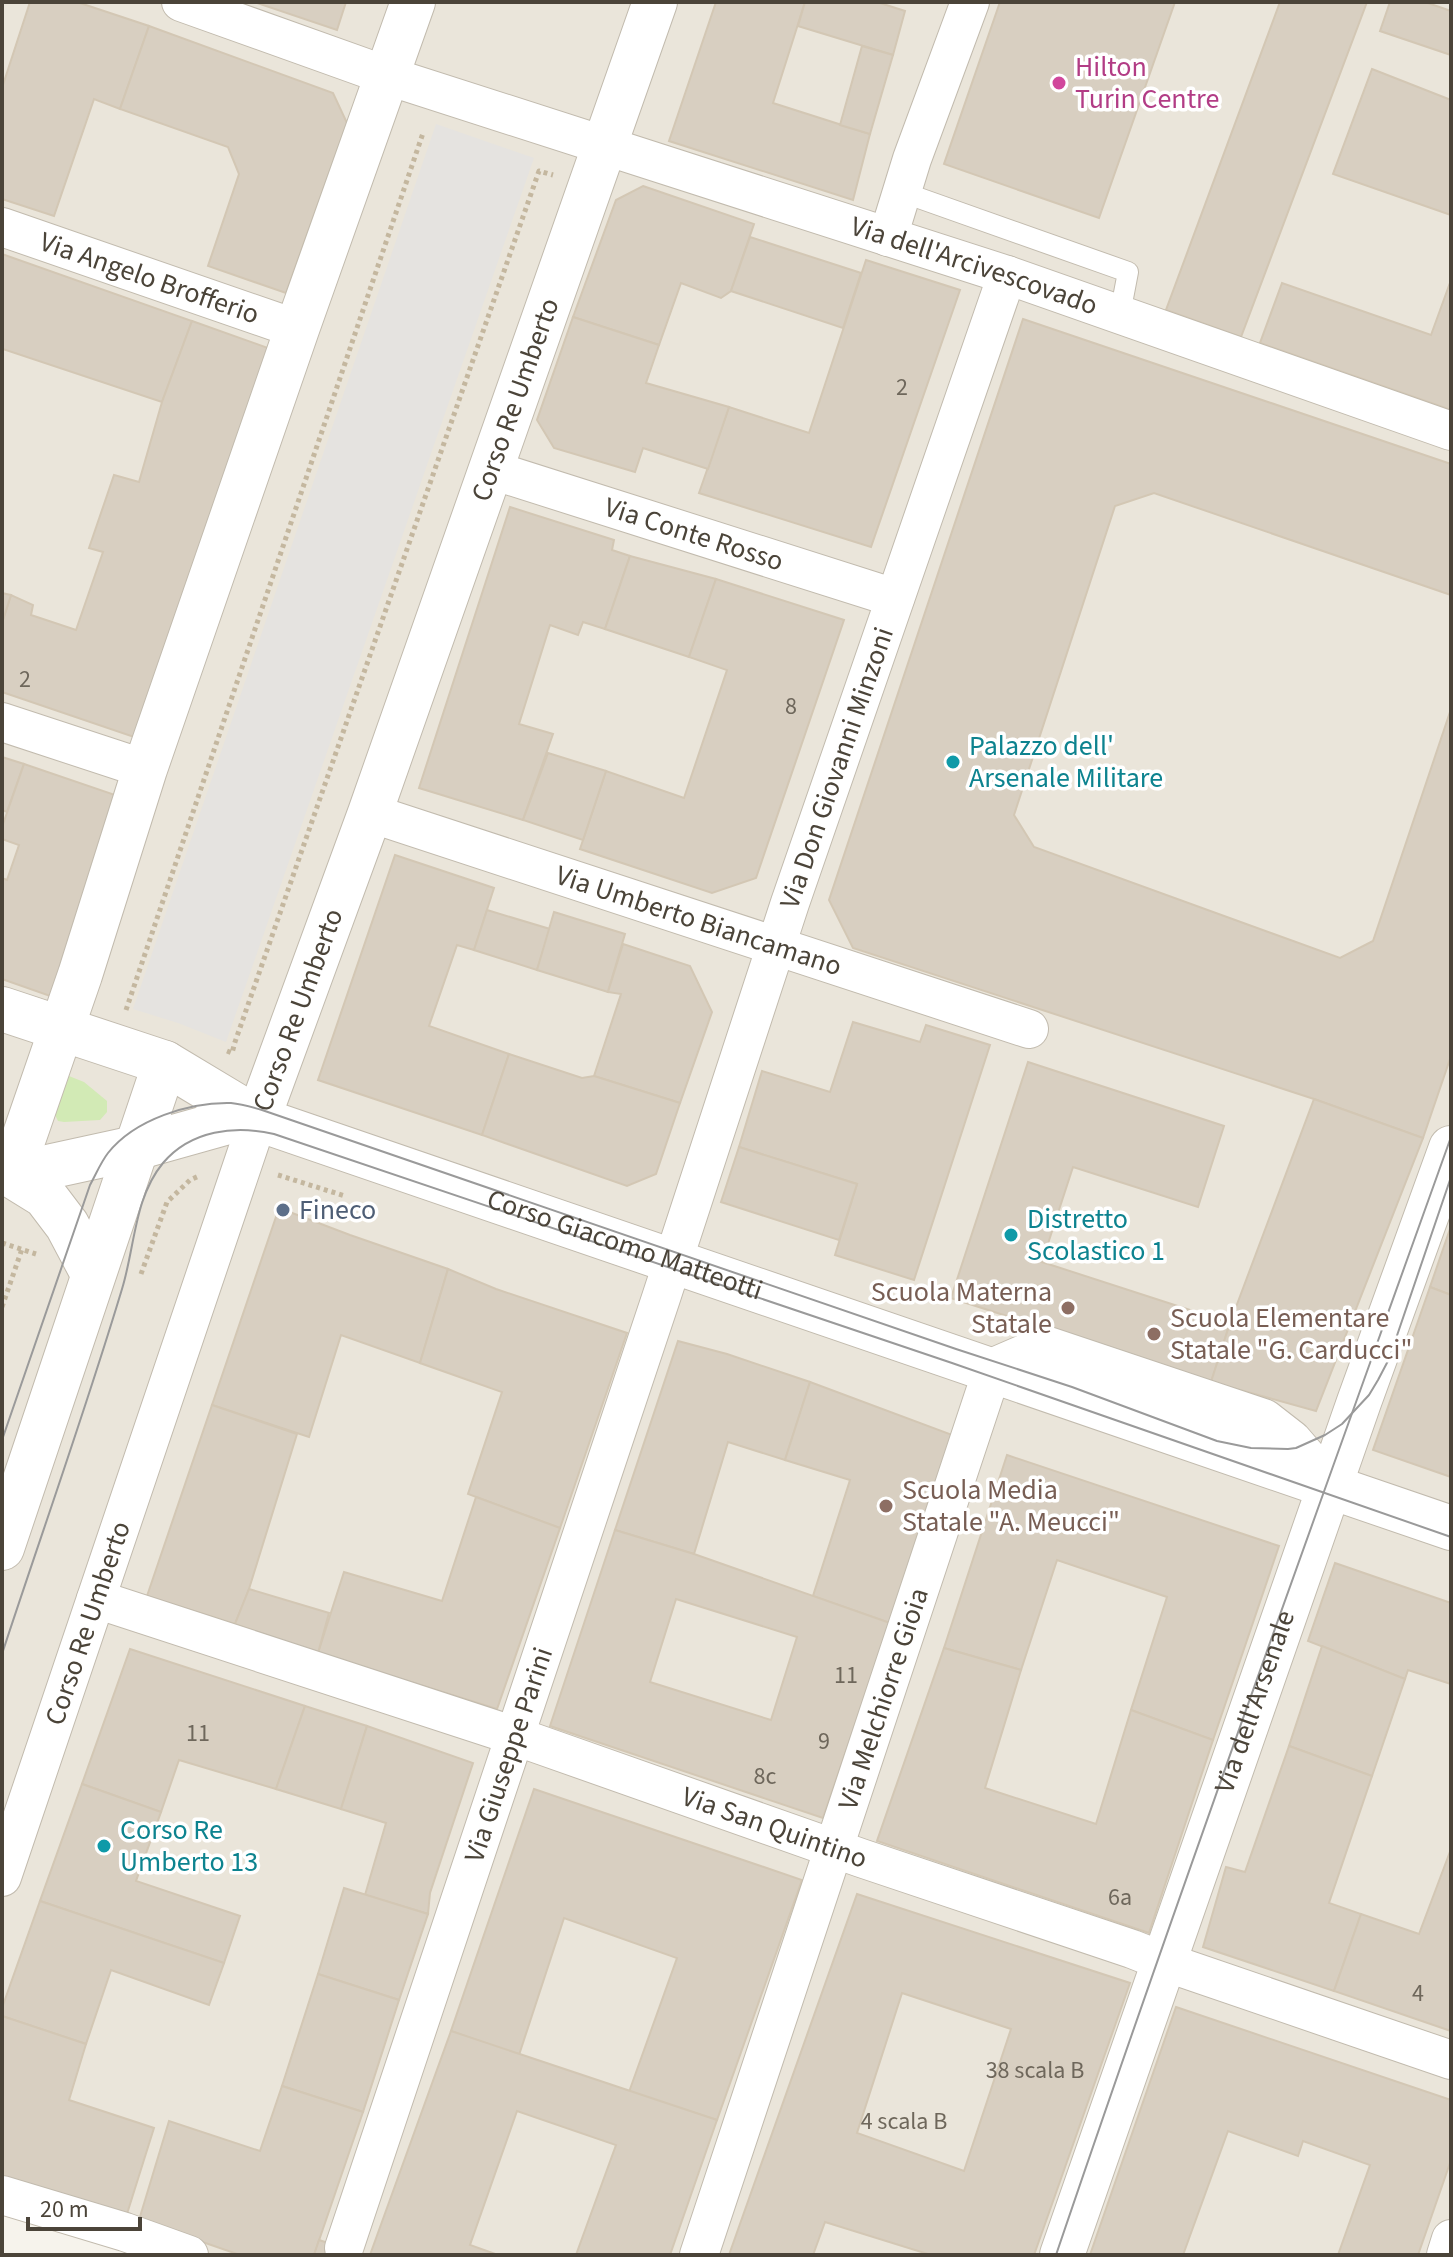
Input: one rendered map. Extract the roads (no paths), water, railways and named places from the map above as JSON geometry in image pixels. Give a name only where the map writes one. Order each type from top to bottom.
[{"type":"street","name":"Via dell'Arcivescovado","points":[[181,2],[388,76],[1007,275],[1451,431]]},
{"type":"street","points":[[93,1274],[67,1225],[45,1196],[5,1182],[62,1029],[145,769],[413,2]]},
{"type":"street","name":"Corso Re Umberto","points":[[2,1877],[258,1119],[492,470],[655,2]]},
{"type":"street","points":[[888,237],[970,2]]},
{"type":"street","name":"Via Angelo Brofferio","points":[[2,227],[297,329]]},
{"type":"street","name":"Via Don Giovanni Minzoni","points":[[673,1262],[790,903],[1007,275]]},
{"type":"street","name":"Via Conte Rosso","points":[[492,470],[895,598]]},
{"type":"street","points":[[2,722],[145,769]]},
{"type":"street","name":"Via Umberto Biancamano","points":[[370,813],[1029,1029]]},
{"type":"street","name":"Corso Giacomo Matteotti","points":[[2,1009],[165,1063],[258,1119],[1451,1528]]},
{"type":"street","points":[[2,1548],[165,1063]]},
{"type":"street","name":"Corso Giacomo Matteotti","points":[[5,1182],[196,1129],[258,1119]]},
{"type":"street","name":"Via dell'Arsenale","points":[[1062,2255],[1359,1402],[1451,1148]]},
{"type":"street","name":"Via Giuseppe Parini","points":[[344,2248],[673,1262]]},
{"type":"street","name":"Via Melchiorre Gioia","points":[[699,2255],[992,1371]]},
{"type":"street","name":"Via San Quintino","points":[[96,1599],[515,1736],[1451,2060]]},
{"type":"street","points":[[2,2195],[189,2255]]},
{"type":"street","points":[[1446,2255],[1451,2239]]},
{"type":"lane","points":[[902,192],[1128,272],[1120,314]]},
{"type":"tram line","points":[[2,1440],[90,1185],[103,1160],[119,1141],[133,1131],[181,1109],[231,1103],[262,1110],[1072,1387],[1217,1441],[1251,1448],[1296,1448],[1325,1435],[1342,1424],[1369,1395],[1389,1359],[1451,1177]]},
{"type":"tram line","points":[[2,1654],[108,1335],[146,1192],[153,1177],[174,1152],[200,1137],[229,1131],[274,1134],[952,1363],[1451,1537]]},
{"type":"tram line","points":[[1056,2255],[1451,1137]]},
{"type":"place","name":"Hilton Turin Centre","points":[[1059,83]]},
{"type":"place","name":"Palazzo dell' Arsenale Militare","points":[[953,762]]},
{"type":"place","name":"Fineco","points":[[283,1210]]},
{"type":"place","name":"Distretto Scolastico 1","points":[[1011,1235]]},
{"type":"place","name":"Scuola Materna Statale","points":[[1068,1308]]},
{"type":"place","name":"Scuola Elementare Statale \"G. Carducci\"","points":[[1154,1334]]},
{"type":"place","name":"Scuola Media Statale \"A. Meucci\"","points":[[886,1506]]},
{"type":"place","name":"Corso Re Umberto 13","points":[[104,1846]]}]
